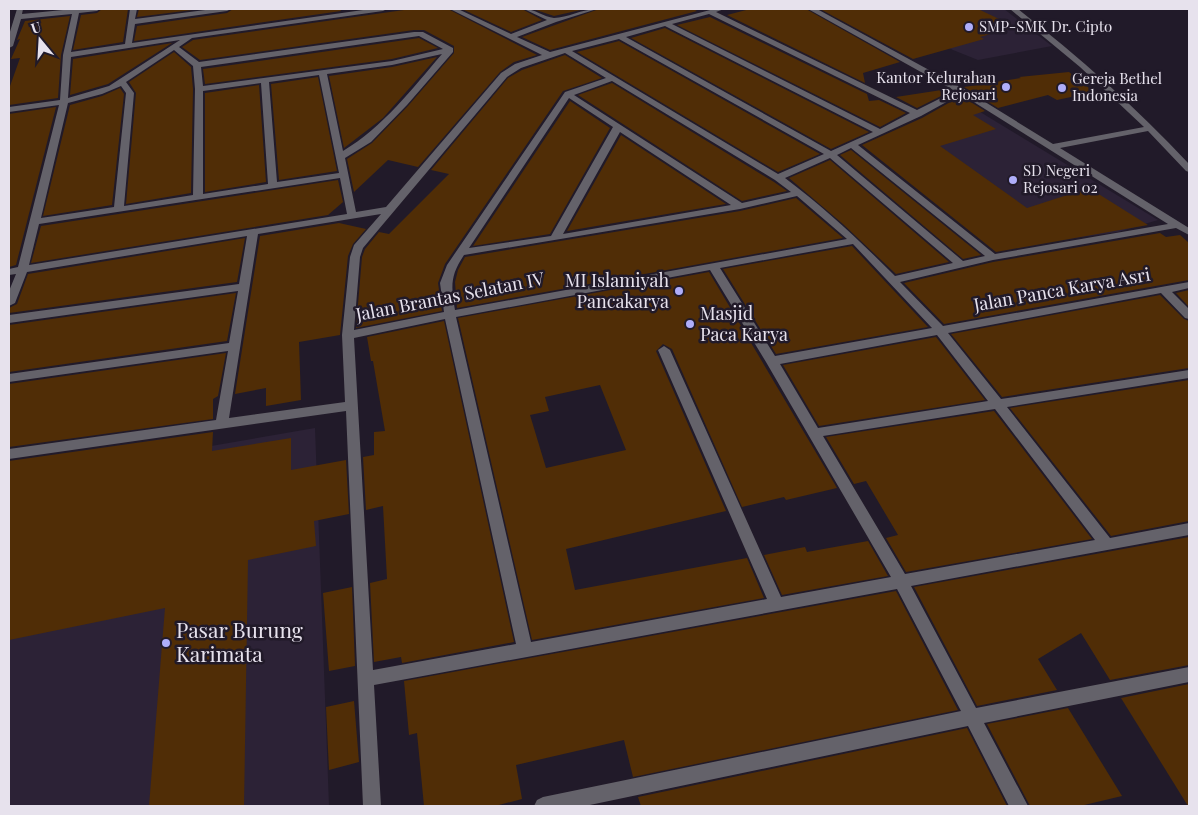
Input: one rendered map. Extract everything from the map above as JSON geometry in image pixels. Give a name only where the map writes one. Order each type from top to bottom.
[{"type":"street","points":[[9,46],[20,9]]},
{"type":"street","points":[[18,17],[97,9]]},
{"type":"street","points":[[128,46],[133,9]]},
{"type":"street","points":[[131,22],[227,9]]},
{"type":"street","points":[[67,55],[354,11],[383,9]]},
{"type":"street","points":[[453,9],[549,55]]},
{"type":"street","points":[[527,9],[553,20]]},
{"type":"street","points":[[511,37],[553,20],[594,9]]},
{"type":"street","points":[[812,9],[960,91],[1189,232]]},
{"type":"street","points":[[1014,9],[1050,37],[1150,128],[1189,169]]},
{"type":"street","points":[[9,303],[23,270],[64,102],[67,55],[76,10]]},
{"type":"street","points":[[372,806],[348,335],[355,257],[358,247],[504,75],[518,66],[549,55],[716,10],[918,114]]},
{"type":"street","points":[[666,24],[880,132]]},
{"type":"street","points":[[175,47],[197,64],[414,34],[420,34],[450,50]]},
{"type":"street","points":[[9,109],[64,102],[92,96],[112,88],[190,36]]},
{"type":"street","points":[[620,36],[832,154],[960,264]]},
{"type":"street","points":[[199,89],[392,63],[450,50]]},
{"type":"street","points":[[340,158],[368,140],[404,103],[450,50]]},
{"type":"street","points":[[567,50],[778,178],[799,193],[855,241],[940,330],[1107,545]]},
{"type":"street","points":[[197,64],[199,89],[198,197]]},
{"type":"street","points":[[323,73],[352,216]]},
{"type":"street","points":[[525,650],[450,315],[445,283],[452,265],[463,252],[568,94],[613,78]]},
{"type":"street","points":[[265,81],[273,186]]},
{"type":"street","points":[[119,208],[130,93],[122,82]]},
{"type":"street","points":[[778,178],[918,114],[960,91]]},
{"type":"street","points":[[568,94],[740,206]]},
{"type":"street","points":[[555,238],[618,127]]},
{"type":"street","points":[[1052,147],[1150,128]]},
{"type":"street","points":[[852,145],[993,257]]},
{"type":"street","points":[[35,222],[344,175]]},
{"type":"street","points":[[463,252],[740,206],[799,193]]},
{"type":"street","points":[[9,272],[388,210]]},
{"type":"street","points":[[894,280],[993,257],[1177,225]]},
{"type":"street","points":[[222,424],[253,232]]},
{"type":"street","name":"Jalan Brantas Selatan IV","points":[[348,335],[855,241]]},
{"type":"street","points":[[713,266],[772,361],[901,581],[1019,806]]},
{"type":"street","name":"Jalan Panca Karya Asri","points":[[772,361],[1189,284]]},
{"type":"street","points":[[9,319],[244,287]]},
{"type":"street","points":[[1163,289],[1189,316]]},
{"type":"street","points":[[9,378],[234,346]]},
{"type":"street","points":[[664,350],[777,604]]},
{"type":"street","points":[[814,433],[995,403],[1189,374]]},
{"type":"street","points":[[9,454],[351,406]]},
{"type":"street","points":[[366,680],[1189,529]]},
{"type":"street","points":[[543,806],[972,717],[1189,675]]},
{"type":"shaded area","name":"SMP-SMK Dr. Cipto","points":[[875,9],[1004,9],[1052,46],[978,60],[953,50]]},
{"type":"shaded area","name":"SD Negeri Rejosari 02","points":[[972,107],[1158,220],[1118,232],[1023,245],[880,139]]},
{"type":"shaded area","name":"Pasar Burung Karimata","points":[[315,428],[329,806],[9,806],[9,481]]},
{"type":"building","points":[[102,9],[128,9],[123,42],[73,50],[81,15],[97,13]]},
{"type":"building","points":[[139,9],[200,9],[137,17]]},
{"type":"building","points":[[233,9],[340,9],[341,11],[134,41],[137,26],[227,13]]},
{"type":"building","points":[[411,9],[448,9],[537,55],[514,62],[500,72],[418,167],[388,160],[354,192],[347,159],[372,143],[408,106],[454,53],[454,46],[424,30],[414,30],[200,60],[182,47],[193,40]]},
{"type":"building","points":[[462,9],[522,9],[542,20],[511,32]]},
{"type":"building","points":[[533,9],[585,9],[554,16]]},
{"type":"building","points":[[599,9],[693,9],[697,11],[550,50],[522,37]]},
{"type":"building","points":[[750,9],[806,9],[900,62],[863,73],[865,83],[727,15]]},
{"type":"building","points":[[820,9],[978,9],[1016,27],[980,37],[984,39],[913,59]]},
{"type":"building","points":[[70,16],[61,55],[58,98],[9,105],[9,89],[20,58],[11,59],[20,39],[17,40],[25,21]]},
{"type":"building","points":[[710,17],[867,94],[869,101],[879,100],[906,113],[880,127],[677,25]]},
{"type":"building","points":[[665,28],[869,132],[831,149],[631,38]]},
{"type":"building","points":[[419,38],[438,48],[392,59],[205,84],[203,69]]},
{"type":"building","points":[[619,41],[820,154],[778,172],[577,52]]},
{"type":"building","points":[[172,43],[108,84],[70,95],[73,59]]},
{"type":"building","points":[[174,52],[191,67],[193,89],[191,193],[126,204],[136,93],[129,82]]},
{"type":"building","points":[[565,55],[602,78],[563,91],[445,264],[438,283],[442,311],[356,328],[362,257],[365,249],[379,232],[389,234],[449,174],[431,170],[508,78],[522,70]]},
{"type":"building","points":[[437,57],[383,118],[344,148],[329,76],[392,67]]},
{"type":"building","points":[[1069,72],[1094,92],[1057,100],[1048,95],[998,108],[964,87],[1021,78],[1019,77]]},
{"type":"building","points":[[318,77],[337,171],[279,180],[271,84]]},
{"type":"building","points":[[612,83],[787,191],[742,201],[578,95]]},
{"type":"building","points":[[259,85],[266,182],[205,192],[205,93]]},
{"type":"building","points":[[120,88],[124,94],[112,205],[43,216],[70,105],[102,96]]},
{"type":"building","points":[[948,89],[951,91],[917,108],[896,97]]},
{"type":"building","name":"SD Negeri Rejosari 02","points":[[961,96],[985,111],[973,115],[996,129],[940,146],[1027,208],[1089,188],[1148,225],[996,252],[862,145],[922,118]]},
{"type":"building","points":[[570,101],[610,128],[550,234],[473,246]]},
{"type":"building","points":[[56,107],[16,265],[9,267],[9,114]]},
{"type":"building","points":[[621,135],[726,204],[567,231]]},
{"type":"building","points":[[851,150],[981,255],[963,259],[840,155]]},
{"type":"building","points":[[830,160],[949,262],[896,274],[843,224],[789,178]]},
{"type":"building","points":[[338,180],[343,202],[328,215],[31,263],[41,226]]},
{"type":"building","points":[[796,198],[843,238],[457,308],[455,282],[458,270],[465,257],[740,211]]},
{"type":"building","points":[[339,223],[366,229],[353,244],[348,256],[340,335],[299,342],[301,400],[266,406],[266,388],[235,394],[260,236]]},
{"type":"building","points":[[1160,233],[1166,237],[1180,235],[1189,243],[1189,280],[944,324],[904,283],[993,262]]},
{"type":"building","points":[[245,238],[237,282],[9,313],[9,308],[17,304],[28,274]]},
{"type":"building","points":[[852,246],[928,327],[776,354],[723,269]]},
{"type":"building","points":[[709,272],[837,488],[786,500],[784,497],[742,507],[672,349],[663,344],[656,351],[726,511],[566,549],[575,590],[747,558],[764,598],[532,640],[458,318]],"holes":[[[600,385],[626,450],[546,468],[530,415],[549,411],[545,397]]]},
{"type":"building","points":[[1189,290],[1189,307],[1176,293]]},
{"type":"building","points":[[236,293],[227,341],[9,372],[9,325]]},
{"type":"building","points":[[1160,295],[1184,319],[1189,321],[1189,368],[1002,397],[951,334]]},
{"type":"building","points":[[444,321],[514,642],[402,663],[401,657],[374,662],[370,583],[387,579],[383,506],[366,510],[363,457],[374,455],[374,432],[385,431],[367,337]]},
{"type":"building","points":[[936,337],[985,400],[819,426],[783,365]]},
{"type":"building","points":[[226,353],[218,396],[213,399],[213,419],[9,447],[9,384]]},
{"type":"building","points":[[1189,380],[1189,521],[1111,536],[1010,408]]},
{"type":"building","points":[[994,411],[1092,539],[906,572],[886,538],[898,535],[866,481],[854,484],[826,437]]},
{"type":"building","points":[[213,432],[212,451],[291,438],[291,470],[346,460],[349,514],[314,521],[316,546],[248,560],[244,806],[149,806],[165,608],[9,640],[9,461]]},
{"type":"building","points":[[1189,537],[1189,665],[1110,680],[1081,633],[1038,659],[1057,690],[977,706],[914,587]]},
{"type":"building","points":[[868,541],[888,576],[782,595],[764,555],[805,547],[807,552]]},
{"type":"building","points":[[352,587],[355,666],[329,671],[323,593]]},
{"type":"building","points":[[896,591],[958,710],[633,777],[624,740],[516,765],[522,799],[495,806],[424,806],[417,733],[409,735],[404,681]]},
{"type":"building","points":[[1189,684],[1189,806],[1188,806],[1121,698]]},
{"type":"building","points":[[354,701],[359,762],[329,770],[326,707]]},
{"type":"building","points":[[1068,708],[1122,796],[1080,806],[1030,806],[987,724]]},
{"type":"building","points":[[967,728],[1007,806],[641,806],[638,797]]},
{"type":"place","name":"SMP-SMK Dr. Cipto","points":[[969,27]]},
{"type":"place","name":"Kantor Kelurahan Rejosari","points":[[1006,87]]},
{"type":"place","name":"Gereja Bethel Indonesia","points":[[1062,88]]},
{"type":"place","name":"SD Negeri Rejosari 02","points":[[1013,180]]},
{"type":"place","name":"MI Islamiyah Pancakarya","points":[[679,291]]},
{"type":"place","name":"Masjid Paca Karya","points":[[690,324]]},
{"type":"place","name":"Pasar Burung Karimata","points":[[166,643]]}]
